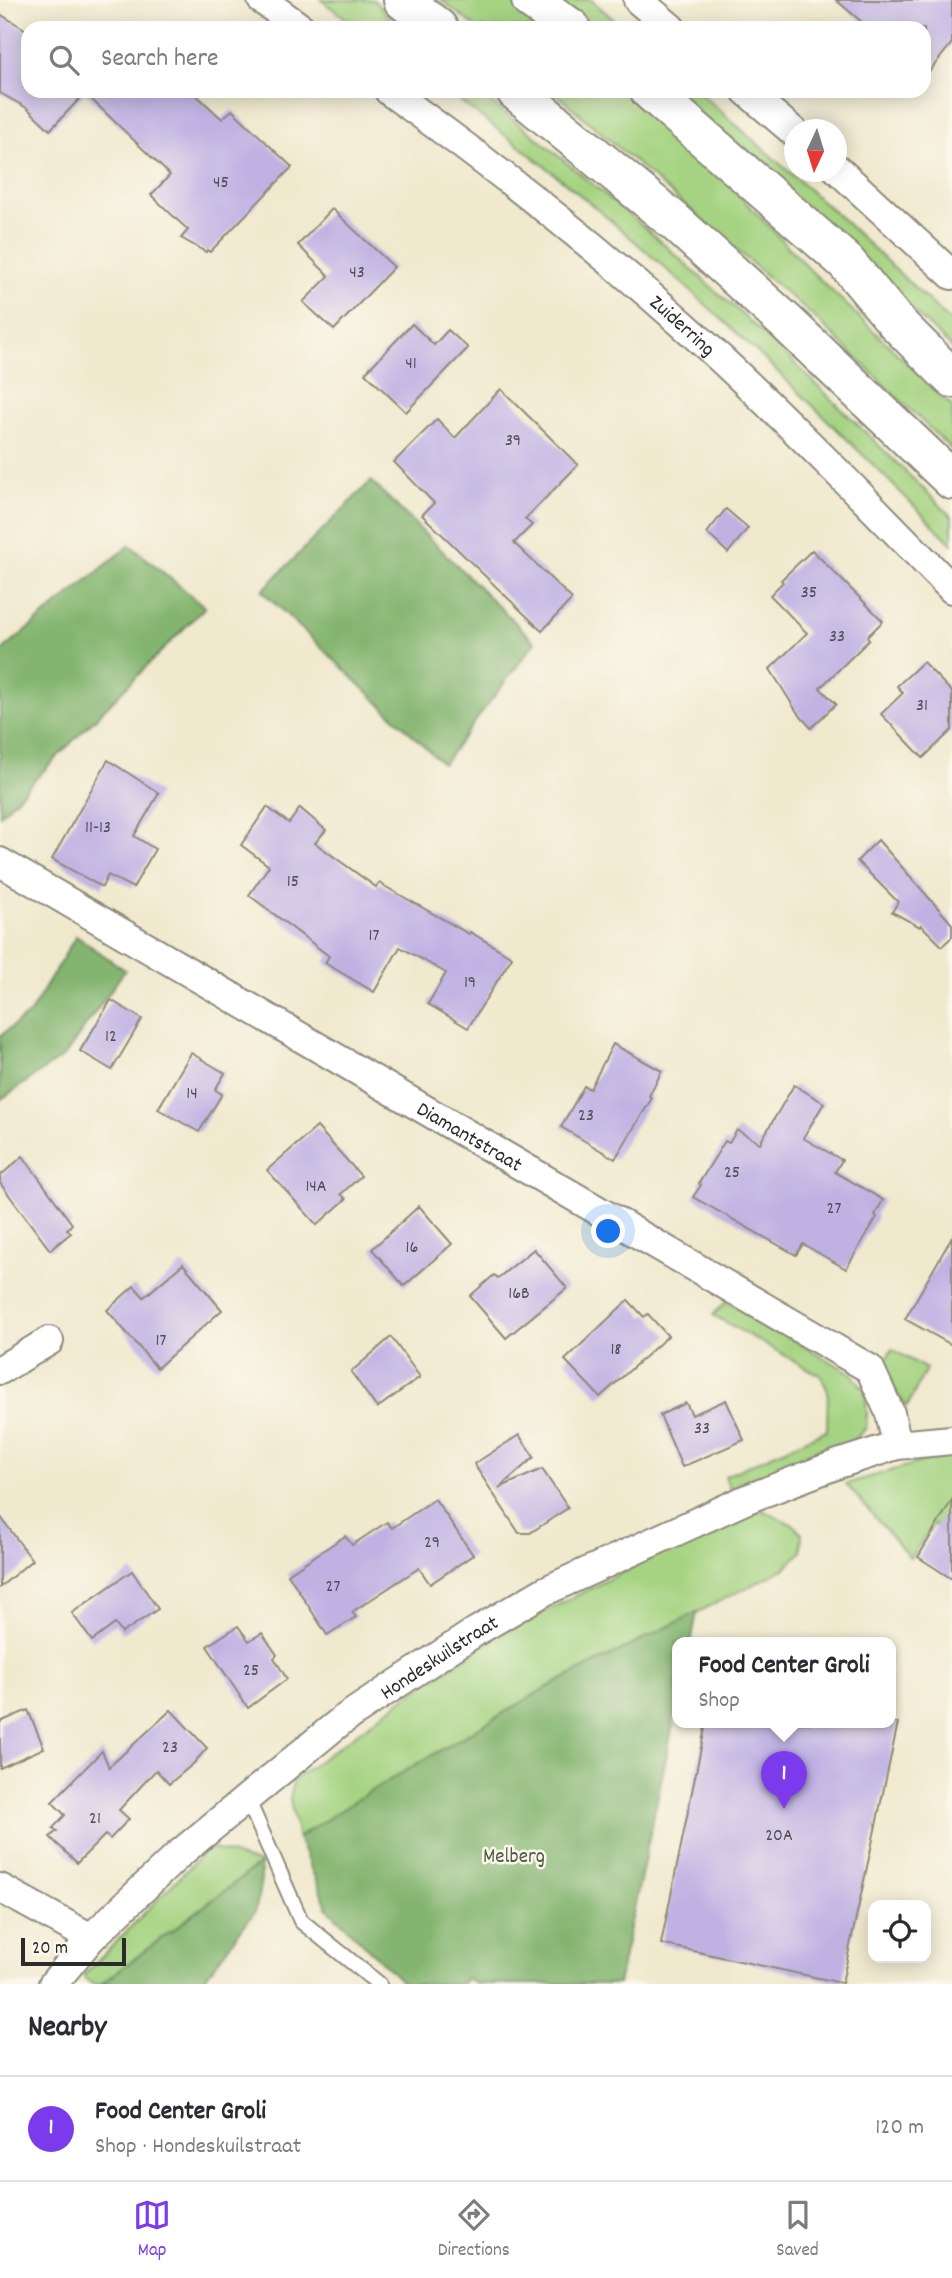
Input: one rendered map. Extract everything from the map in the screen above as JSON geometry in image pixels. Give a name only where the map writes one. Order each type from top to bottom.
[{"type":"main road","points":[[404,0],[430,21]]},
{"type":"main road","points":[[531,0],[561,21]]},
{"type":"main road","points":[[525,98],[674,221],[786,322],[952,480]]},
{"type":"main road","points":[[658,98],[846,262],[897,322],[952,378]]},
{"type":"street","points":[[638,0],[663,21]]},
{"type":"street","points":[[265,1],[292,21]]},
{"type":"street","name":"Zuiderring","points":[[398,98],[520,188],[606,258],[722,360],[844,478],[952,589]]},
{"type":"street","points":[[754,98],[784,123]]},
{"type":"street","points":[[847,178],[952,275]]},
{"type":"street","name":"Diamantstraat","points":[[0,862],[870,1369],[890,1413],[897,1445]]},
{"type":"street","points":[[0,1370],[49,1341]]},
{"type":"street","name":"Hondeskuilstraat","points":[[53,1984],[91,1938],[178,1855],[341,1721],[475,1632],[545,1591],[747,1499],[838,1464],[897,1445],[952,1440]]},
{"type":"street","points":[[0,1888],[91,1938]]},
{"type":"lane","points":[[247,1798],[301,1921],[379,1984]]},
{"type":"green space","points":[[321,0],[374,0],[393,21],[350,21]]},
{"type":"green space","points":[[441,0],[515,0],[546,21],[468,21]]},
{"type":"green space","points":[[551,0],[591,0],[616,21],[581,21]]},
{"type":"green space","points":[[455,98],[485,98],[531,133],[650,232],[776,345],[952,517],[952,544],[832,424],[708,307],[645,250],[514,142]]},
{"type":"green space","points":[[561,98],[642,98],[690,143],[809,269],[952,406],[952,450],[815,318]]},
{"type":"green space","points":[[678,98],[706,98],[784,167],[784,182],[800,182],[842,219],[952,323],[952,348],[822,225]]},
{"type":"green space","points":[[371,481],[535,642],[443,764],[262,591]]},
{"type":"green space","points":[[130,545],[205,607],[0,815],[0,652]]},
{"type":"green space","points":[[76,936],[125,970],[65,1055],[0,1100],[0,1036],[30,1013]]},
{"type":"green space","points":[[727,1301],[851,1373],[865,1391],[867,1413],[866,1428],[848,1446],[729,1489],[725,1476],[827,1430],[828,1391],[821,1376],[713,1315]]},
{"type":"green space","points":[[892,1349],[926,1369],[907,1407],[898,1396],[883,1365]]},
{"type":"green space","points":[[941,1456],[952,1456],[952,1534],[934,1524],[910,1558],[846,1484]]},
{"type":"green space","points":[[762,1510],[792,1524],[802,1534],[801,1552],[784,1569],[546,1688],[366,1794],[298,1838],[290,1800],[293,1780],[402,1700],[502,1633],[674,1546]]},
{"type":"green space","name":"Melberg","points":[[697,1612],[692,1637],[672,1637],[672,1728],[618,1984],[475,1984],[466,1978],[462,1984],[404,1984],[328,1909],[298,1838],[366,1794],[546,1688]]},
{"type":"green space","points":[[209,1847],[260,1864],[101,1984],[92,1984],[83,1976]]},
{"type":"green space","points":[[260,1864],[261,1878],[256,1910],[200,1984],[101,1984]]},
{"type":"building","points":[[836,0],[952,0],[952,43],[931,69],[931,21],[861,21]]},
{"type":"building","points":[[0,14],[21,27],[21,98],[80,98],[50,130],[27,108],[0,93]]},
{"type":"building","points":[[90,98],[200,98],[222,119],[232,110],[292,167],[210,252],[181,238],[188,230],[151,195],[170,175]]},
{"type":"building","points":[[332,209],[394,267],[334,330],[303,302],[329,276],[298,245]]},
{"type":"building","points":[[412,324],[434,345],[448,330],[468,348],[406,412],[365,373]]},
{"type":"building","points":[[501,389],[578,465],[525,519],[532,525],[514,543],[572,599],[542,631],[422,515],[434,503],[394,462],[437,419],[455,438]]},
{"type":"building","points":[[726,509],[748,528],[728,553],[707,533]]},
{"type":"building","points":[[812,550],[883,621],[867,637],[869,640],[820,688],[836,704],[811,728],[797,712],[770,669],[807,633],[770,595],[783,582],[781,580]]},
{"type":"building","points":[[923,662],[952,692],[952,730],[923,758],[881,714],[903,693],[897,686]]},
{"type":"building","points":[[108,760],[159,793],[134,836],[155,849],[133,888],[108,875],[102,887],[52,859]]},
{"type":"building","points":[[267,807],[289,823],[300,808],[326,830],[315,843],[376,887],[379,883],[512,957],[468,1028],[428,1004],[446,973],[400,947],[374,992],[325,963],[329,956],[249,895],[269,866],[241,845]]},
{"type":"building","points":[[878,840],[952,924],[952,937],[942,946],[921,925],[920,927],[892,912],[898,902],[857,861]]},
{"type":"building","points":[[111,1000],[142,1019],[112,1070],[80,1051]]},
{"type":"building","points":[[613,1044],[662,1071],[649,1096],[652,1098],[615,1159],[561,1127],[584,1086],[590,1089]]},
{"type":"building","points":[[191,1053],[225,1073],[215,1090],[222,1094],[199,1132],[158,1109]]},
{"type":"building","points":[[794,1085],[824,1103],[803,1138],[842,1160],[835,1172],[883,1200],[875,1215],[877,1217],[846,1269],[803,1244],[796,1255],[693,1197],[725,1141],[729,1143],[737,1130],[760,1143]]},
{"type":"building","points":[[317,1127],[361,1176],[341,1194],[346,1199],[317,1225],[267,1170]]},
{"type":"building","points":[[23,1156],[72,1224],[67,1229],[71,1233],[50,1250],[0,1183],[0,1176]]},
{"type":"building","points":[[419,1206],[452,1244],[404,1286],[372,1249]]},
{"type":"building","points":[[952,1237],[952,1345],[905,1319]]},
{"type":"building","points":[[534,1249],[567,1288],[506,1338],[470,1296],[494,1275],[498,1278]]},
{"type":"building","points":[[183,1264],[222,1310],[157,1368],[107,1310],[134,1286],[144,1297]]},
{"type":"building","points":[[628,1300],[644,1317],[648,1314],[668,1336],[600,1397],[565,1360]]},
{"type":"building","points":[[391,1337],[420,1377],[377,1408],[351,1372]]},
{"type":"building","points":[[726,1400],[744,1440],[682,1467],[660,1415],[686,1403],[692,1415]]},
{"type":"building","points":[[519,1435],[534,1457],[499,1488],[542,1469],[568,1508],[530,1533],[519,1533],[474,1464]]},
{"type":"building","points":[[435,1499],[473,1555],[430,1584],[419,1568],[352,1612],[356,1617],[327,1635],[288,1574],[345,1536],[352,1545],[387,1522],[392,1528]]},
{"type":"building","points":[[952,1500],[952,1579],[918,1557]]},
{"type":"building","points":[[0,1516],[32,1560],[0,1587]]},
{"type":"building","points":[[132,1571],[158,1609],[122,1633],[115,1624],[92,1641],[72,1613]]},
{"type":"building","points":[[238,1626],[249,1641],[262,1633],[277,1655],[274,1658],[287,1679],[248,1708],[207,1646]]},
{"type":"building","points":[[28,1710],[44,1748],[0,1768],[0,1722]]},
{"type":"building","points":[[171,1710],[207,1748],[169,1784],[156,1770],[119,1810],[129,1819],[110,1839],[105,1835],[77,1863],[50,1837],[57,1831],[53,1828],[65,1815],[52,1802],[102,1751],[109,1767]]},
{"type":"building","points":[[898,1723],[842,1983],[661,1944],[705,1728],[896,1728]]},
{"type":"place","name":"Food Center Groli","points":[[784,1809]]}]
